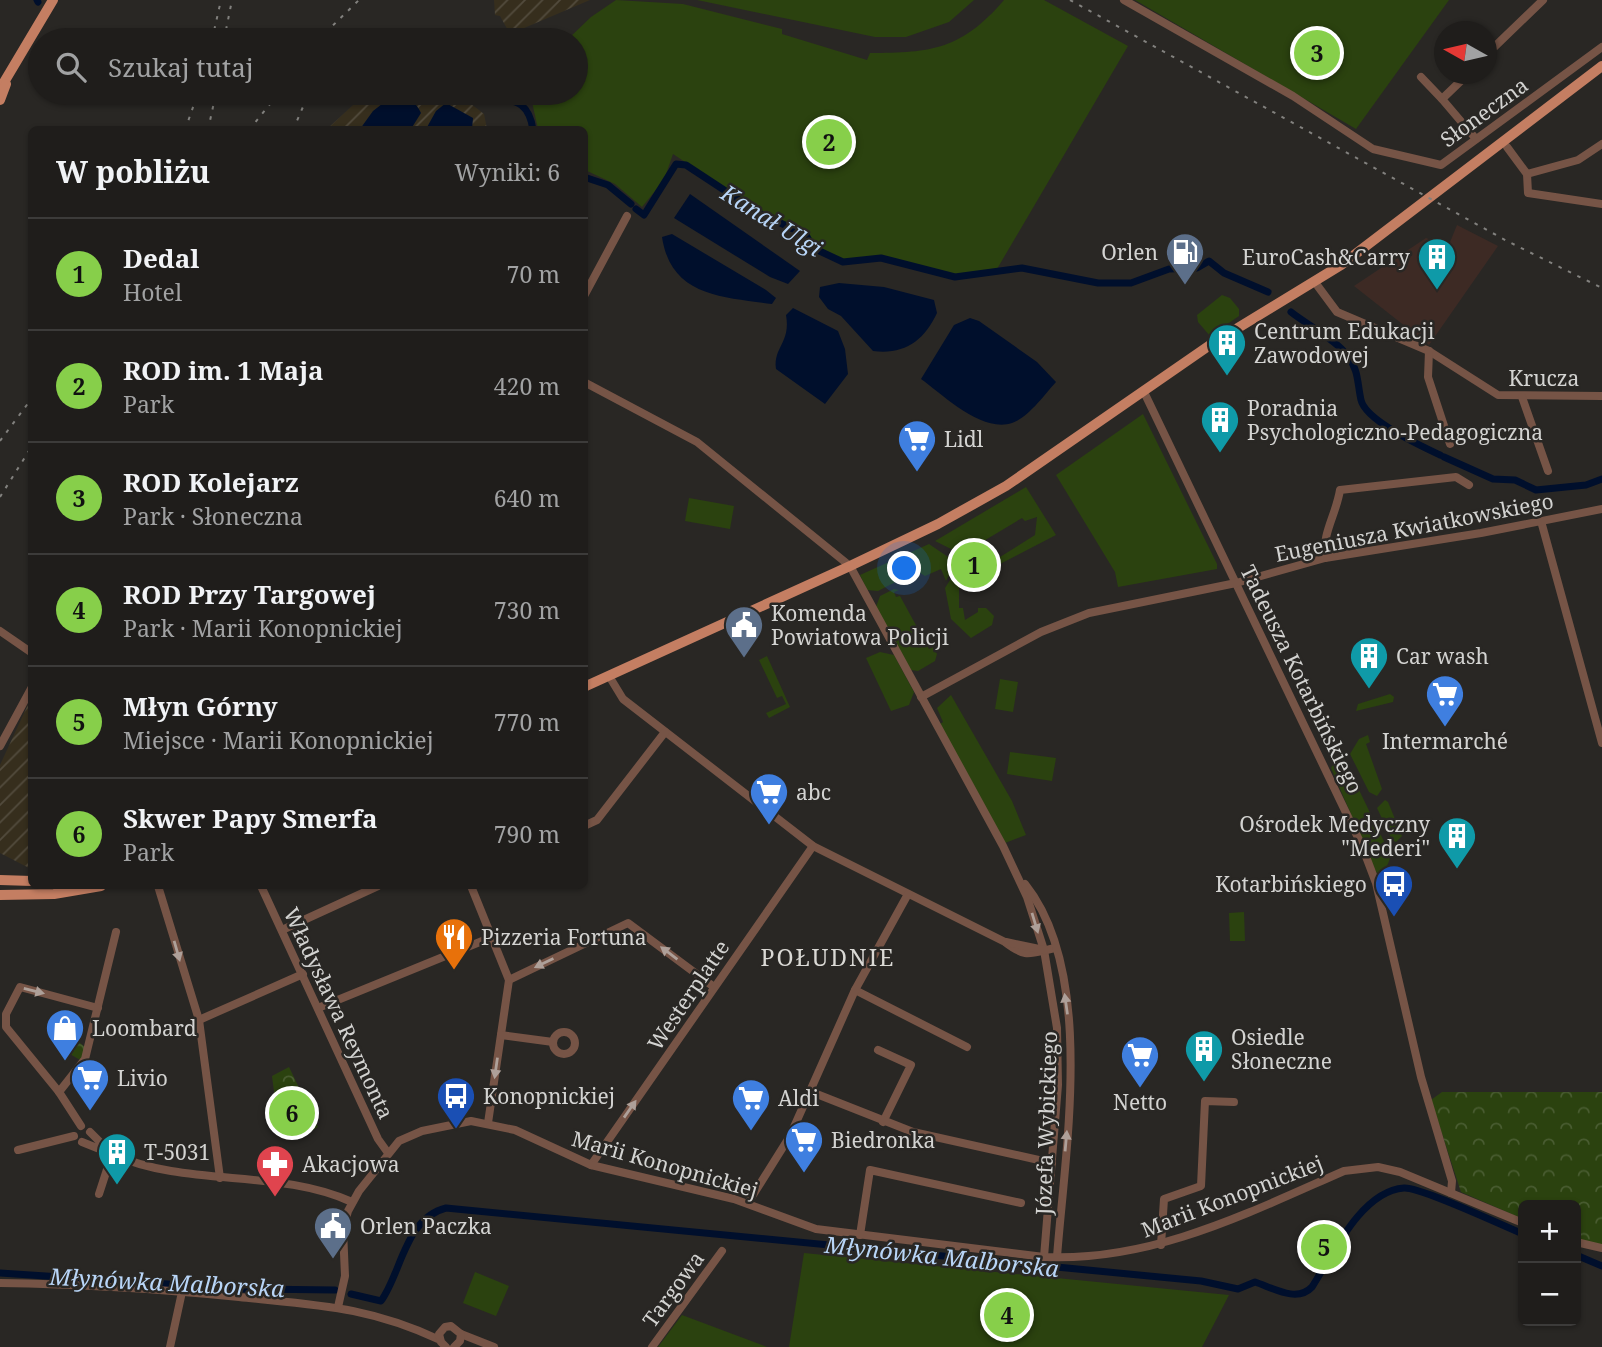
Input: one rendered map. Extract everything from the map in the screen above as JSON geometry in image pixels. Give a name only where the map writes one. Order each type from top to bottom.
[{"type":"main road","points":[[37,28],[53,0]]},
{"type":"main road","points":[[0,89],[28,43]]},
{"type":"main road","points":[[588,685],[850,566],[997,491],[1210,345],[1372,243],[1455,175],[1602,66]]},
{"type":"main road","points":[[0,100],[10,74]]},
{"type":"main road","points":[[0,880],[28,881]]},
{"type":"main road","points":[[0,895],[54,894],[83,889]]},
{"type":"street","name":"Słoneczna","points":[[1124,0],[1293,96],[1373,149],[1441,165],[1602,47]]},
{"type":"street","points":[[1497,44],[1543,0]]},
{"type":"street","points":[[1421,77],[1476,139]]},
{"type":"street","points":[[1442,99],[1458,84]]},
{"type":"street","points":[[1527,174],[1578,160],[1602,144]]},
{"type":"street","points":[[1507,147],[1527,174],[1528,193],[1602,204]]},
{"type":"street","points":[[588,289],[627,216]]},
{"type":"street","name":"Krucza","points":[[1314,281],[1337,312],[1429,352],[1498,396],[1602,396]]},
{"type":"street","points":[[1429,352],[1428,377],[1450,444]]},
{"type":"street","points":[[588,384],[697,442],[850,566]]},
{"type":"street","name":"Tadeusza Kotarbińskiego","points":[[1144,392],[1345,806],[1376,883],[1421,1077],[1452,1181],[1451,1194]]},
{"type":"street","points":[[1522,397],[1548,471]]},
{"type":"street","points":[[1325,558],[1325,532],[1338,509],[1340,491],[1456,477],[1469,485]]},
{"type":"street","name":"Eugeniusza Kwiatkowskiego","points":[[921,698],[1041,632],[1068,620],[1120,605],[1236,583],[1325,558],[1602,509]]},
{"type":"street","points":[[1541,521],[1602,744]]},
{"type":"street","name":"Józefa Wybickiego","points":[[850,566],[1018,876],[1044,950],[1058,1045],[1044,1256]]},
{"type":"street","points":[[0,631],[28,650]]},
{"type":"street","points":[[609,676],[623,699],[813,846],[1027,954],[1055,948]]},
{"type":"street","points":[[0,746],[28,694]]},
{"type":"street","points":[[588,823],[597,820],[666,732]]},
{"type":"street","name":"Westerplatte","points":[[591,1166],[813,846]]},
{"type":"street","name":"Józefa Wybickiego","points":[[1018,876],[1042,905],[1066,1000],[1071,1060],[1057,1257]]},
{"type":"street","points":[[159,889],[198,1020],[220,1178]]},
{"type":"street","name":"Władysława Reymonta","points":[[262,889],[378,1139],[388,1153]]},
{"type":"street","points":[[282,930],[371,889]]},
{"type":"street","points":[[472,889],[509,980],[488,1123]]},
{"type":"street","points":[[748,1203],[790,1136],[855,990],[908,894]]},
{"type":"street","points":[[509,980],[623,925],[631,924],[714,987]]},
{"type":"street","points":[[59,1092],[85,1059],[116,932]]},
{"type":"street","points":[[318,1008],[492,937]]},
{"type":"street","points":[[198,1020],[303,974]]},
{"type":"street","points":[[99,1008],[20,987],[6,1014],[6,1027],[59,1092],[81,1126],[112,1153]]},
{"type":"street","points":[[855,990],[967,1047]]},
{"type":"street","points":[[500,1035],[553,1042]]},
{"type":"street","points":[[878,1050],[911,1065],[883,1122]]},
{"type":"street","points":[[809,1091],[883,1122],[951,1142],[1052,1163]]},
{"type":"street","points":[[1161,1245],[1164,1199],[1201,1186],[1205,1101],[1234,1102]]},
{"type":"street","name":"Marii Konopnickiej","points":[[338,1307],[345,1276],[343,1230],[352,1202],[400,1141],[422,1131],[455,1122],[488,1123],[515,1130],[591,1166],[748,1203],[809,1227],[1044,1256],[1110,1255],[1161,1245],[1344,1171],[1363,1168],[1399,1172],[1518,1221]]},
{"type":"street","points":[[78,1139],[75,1129],[81,1126]]},
{"type":"street","points":[[18,1150],[78,1139],[88,1140],[90,1132]]},
{"type":"street","points":[[78,1139],[141,1163],[220,1178],[299,1186],[352,1202]]},
{"type":"street","points":[[99,1194],[112,1153]]},
{"type":"street","points":[[860,1235],[870,1170],[1021,1203]]},
{"type":"street","points":[[1581,1243],[1602,1248]]},
{"type":"street","name":"Targowa","points":[[652,1347],[722,1251]]},
{"type":"street","points":[[0,1283],[99,1285],[338,1307],[415,1329],[442,1345]]},
{"type":"street","points":[[170,1347],[182,1292]]},
{"type":"street","points":[[415,1329],[455,1326],[461,1334],[493,1347]]},
{"type":"street","points":[[442,1329],[442,1345]]},
{"type":"street","points":[[461,1334],[456,1346],[493,1347]]},
{"type":"shaded area","points":[[494,0],[590,0],[524,28],[507,28],[500,16],[495,15]]},
{"type":"shaded area","points":[[353,105],[472,105],[484,114],[486,126],[330,126]]},
{"type":"shaded area","points":[[1457,225],[1498,246],[1429,345],[1354,286],[1426,238],[1448,247]]},
{"type":"shaded area","points":[[28,704],[28,867],[0,853],[0,765]]},
{"type":"green space","points":[[616,0],[683,4],[782,29],[782,34],[867,60],[870,53],[911,52],[944,45],[974,29],[1004,0],[1044,0],[1128,46],[997,269],[953,275],[880,256],[846,261],[835,258],[799,231],[760,212],[673,154],[664,180],[642,207],[615,184],[588,171],[588,126],[537,126],[533,105],[588,105],[588,28],[580,28]]},
{"type":"green space","points":[[697,0],[974,0],[949,22],[906,37],[875,37]]},
{"type":"green space","points":[[1135,0],[1449,0],[1356,129]]},
{"type":"green space","points":[[1222,295],[1230,298],[1239,309],[1239,316],[1210,336],[1198,322],[1197,315]]},
{"type":"green space","points":[[1143,414],[1217,564],[1217,569],[1118,587],[1115,572],[1056,475]]},
{"type":"green space","points":[[1026,487],[1056,535],[1000,564],[989,584],[984,583],[983,577],[992,562],[1035,535],[1037,517],[1025,521],[1022,518],[982,542],[983,547],[978,553],[965,546],[955,551],[935,541]]},
{"type":"green space","points":[[689,498],[734,506],[730,529],[685,521]]},
{"type":"green space","points":[[929,544],[954,561],[950,565],[953,567],[946,581],[941,569],[925,576],[917,571],[878,591],[867,590],[860,575]]},
{"type":"green space","points":[[957,569],[965,574],[963,584],[959,584],[959,608],[963,608],[965,620],[978,612],[978,608],[986,608],[994,616],[992,625],[971,638],[951,619],[945,588]]},
{"type":"green space","points":[[894,589],[899,590],[894,592],[896,597],[900,596],[929,649],[933,647],[937,654],[935,661],[918,671],[911,670],[876,607],[880,596]]},
{"type":"green space","points":[[880,652],[894,655],[914,692],[909,705],[891,711],[866,658]]},
{"type":"green space","points":[[767,656],[790,707],[769,718],[766,713],[786,704],[782,696],[777,698],[759,660]]},
{"type":"green space","points":[[1000,679],[1018,682],[1013,712],[995,709]]},
{"type":"green space","points":[[1390,694],[1394,697],[1393,702],[1356,711],[1358,704]]},
{"type":"green space","points":[[951,695],[1012,801],[1026,835],[1005,843],[940,724],[943,722],[937,708]]},
{"type":"green space","points":[[1368,735],[1370,742],[1366,744],[1382,789],[1377,796],[1369,792],[1350,754],[1359,739]]},
{"type":"green space","points":[[1010,752],[1056,758],[1052,781],[1007,774]]},
{"type":"green space","points":[[1337,758],[1345,761],[1391,856],[1383,876],[1376,872],[1331,768]]},
{"type":"green space","points":[[1385,800],[1402,836],[1396,842],[1392,840],[1377,808]]},
{"type":"green space","points":[[1244,912],[1245,941],[1230,941],[1229,913]]},
{"type":"green space","points":[[66,1032],[85,1047],[82,1061],[61,1049]]},
{"type":"green space","points":[[289,1067],[318,1127],[308,1133],[272,1128],[275,1099],[272,1076]]},
{"type":"green space","points":[[1442,1092],[1602,1092],[1602,1245],[1581,1240],[1581,1200],[1518,1200],[1518,1217],[1461,1192],[1431,1100]]},
{"type":"green space","points":[[804,1253],[1229,1295],[1202,1347],[789,1347]]},
{"type":"green space","points":[[475,1272],[509,1286],[496,1316],[463,1303]]},
{"type":"green space","points":[[682,1315],[767,1347],[658,1347]]},
{"type":"water","points":[[381,105],[416,105],[421,113],[413,126],[362,126]]},
{"type":"water","points":[[444,105],[450,105],[473,118],[472,126],[428,126],[436,111]]},
{"type":"water","points":[[690,194],[800,271],[788,284],[770,277],[674,218]]},
{"type":"water","points":[[672,234],[776,298],[772,304],[735,299],[718,296],[688,283],[676,272],[667,257],[662,237]]},
{"type":"water","points":[[839,283],[884,287],[934,300],[937,313],[926,331],[912,344],[894,351],[873,351],[841,316],[828,309],[819,297],[820,287]]},
{"type":"water","points":[[793,308],[838,331],[845,349],[848,374],[825,404],[776,369],[777,355],[786,332],[786,315]]},
{"type":"water","points":[[970,318],[979,321],[1037,362],[1056,382],[1030,411],[1012,423],[1000,425],[976,418],[921,379],[954,325]]},
{"type":"waterway","points":[[522,105],[532,126]]},
{"type":"waterway","name":"Kanał Ulgi","points":[[636,209],[644,215],[676,164],[686,165],[759,213],[806,235],[813,248],[843,262],[881,258],[955,277],[1022,268],[1098,283],[1131,283],[1169,269],[1197,268],[1209,261],[1224,273],[1268,292]]},
{"type":"waterway","points":[[588,178],[608,185],[631,204]]},
{"type":"waterway","name":"Kanał Ulgi","points":[[1291,312],[1347,355],[1356,371],[1361,400],[1373,416],[1395,432],[1440,455]]},
{"type":"waterway","name":"Kanał Ulgi","points":[[1444,457],[1493,479],[1515,480],[1536,490],[1586,485],[1602,479]]},
{"type":"waterway","name":"Młynówka Malborska","points":[[351,1294],[381,1301],[421,1223],[446,1208],[1201,1281],[1238,1289],[1255,1282],[1292,1294],[1306,1292],[1312,1287],[1361,1212],[1374,1200],[1389,1192],[1404,1188],[1413,1189],[1518,1232]]},
{"type":"waterway","name":"Młynówka Malborska","points":[[1581,1257],[1602,1266]]},
{"type":"waterway","name":"Młynówka Malborska","points":[[0,1273],[244,1289],[335,1290]]},
{"type":"railway","points":[[215,28],[221,0]]},
{"type":"railway","points":[[226,28],[232,0]]},
{"type":"railway","points":[[330,28],[359,0]]},
{"type":"railway","points":[[1070,0],[1507,241],[1602,288]]},
{"type":"railway","points":[[186,126],[194,105]]},
{"type":"railway","points":[[209,126],[213,105]]},
{"type":"railway","points":[[252,126],[269,105]]},
{"type":"railway","points":[[295,126],[304,105]]},
{"type":"railway","points":[[0,441],[28,403]]},
{"type":"railway","points":[[0,497],[28,452]]},
{"type":"place","name":"ROD Kolejarz","points":[[1317,53]]},
{"type":"place","name":"ROD im. 1 Maja","points":[[829,142]]},
{"type":"place","name":"Orlen","points":[[1185,286]]},
{"type":"place","name":"EuroCash&Carry","points":[[1437,291]]},
{"type":"place","name":"Centrum Edukacji Zawodowej","points":[[1227,377]]},
{"type":"place","name":"Poradnia Psychologiczno-Pedagogiczna","points":[[1220,454]]},
{"type":"place","name":"Lidl","points":[[917,473]]},
{"type":"place","name":"Dedal","points":[[974,565]]},
{"type":"place","name":"Komenda Powiatowa Policji","points":[[744,659]]},
{"type":"place","name":"Car wash","points":[[1369,690]]},
{"type":"place","name":"Intermarché","points":[[1445,728]]},
{"type":"place","name":"abc","points":[[769,826]]},
{"type":"place","name":"Ośrodek Medyczny \"Mederi\"","points":[[1457,870]]},
{"type":"place","name":"Kotarbińskiego","points":[[1394,918]]},
{"type":"place","name":"Pizzeria Fortuna","points":[[454,971]]},
{"type":"place","name":"Loombard","points":[[65,1062]]},
{"type":"place","name":"Osiedle Słoneczne","points":[[1204,1083]]},
{"type":"place","name":"Netto","points":[[1140,1089]]},
{"type":"place","name":"Livio","points":[[90,1112]]},
{"type":"place","name":"Skwer Papy Smerfa","points":[[292,1113]]},
{"type":"place","name":"Konopnickiej","points":[[456,1130]]},
{"type":"place","name":"Aldi","points":[[751,1132]]},
{"type":"place","name":"Biedronka","points":[[804,1174]]},
{"type":"place","name":"T-5031","points":[[117,1186]]},
{"type":"place","name":"Akacjowa","points":[[275,1198]]},
{"type":"place","name":"Młyn Górny","points":[[1324,1247]]},
{"type":"place","name":"Orlen Paczka","points":[[333,1260]]},
{"type":"place","name":"ROD Przy Targowej","points":[[1007,1315]]},
{"type":"district","name":"POŁUDNIE","points":[[828,957]]}]
